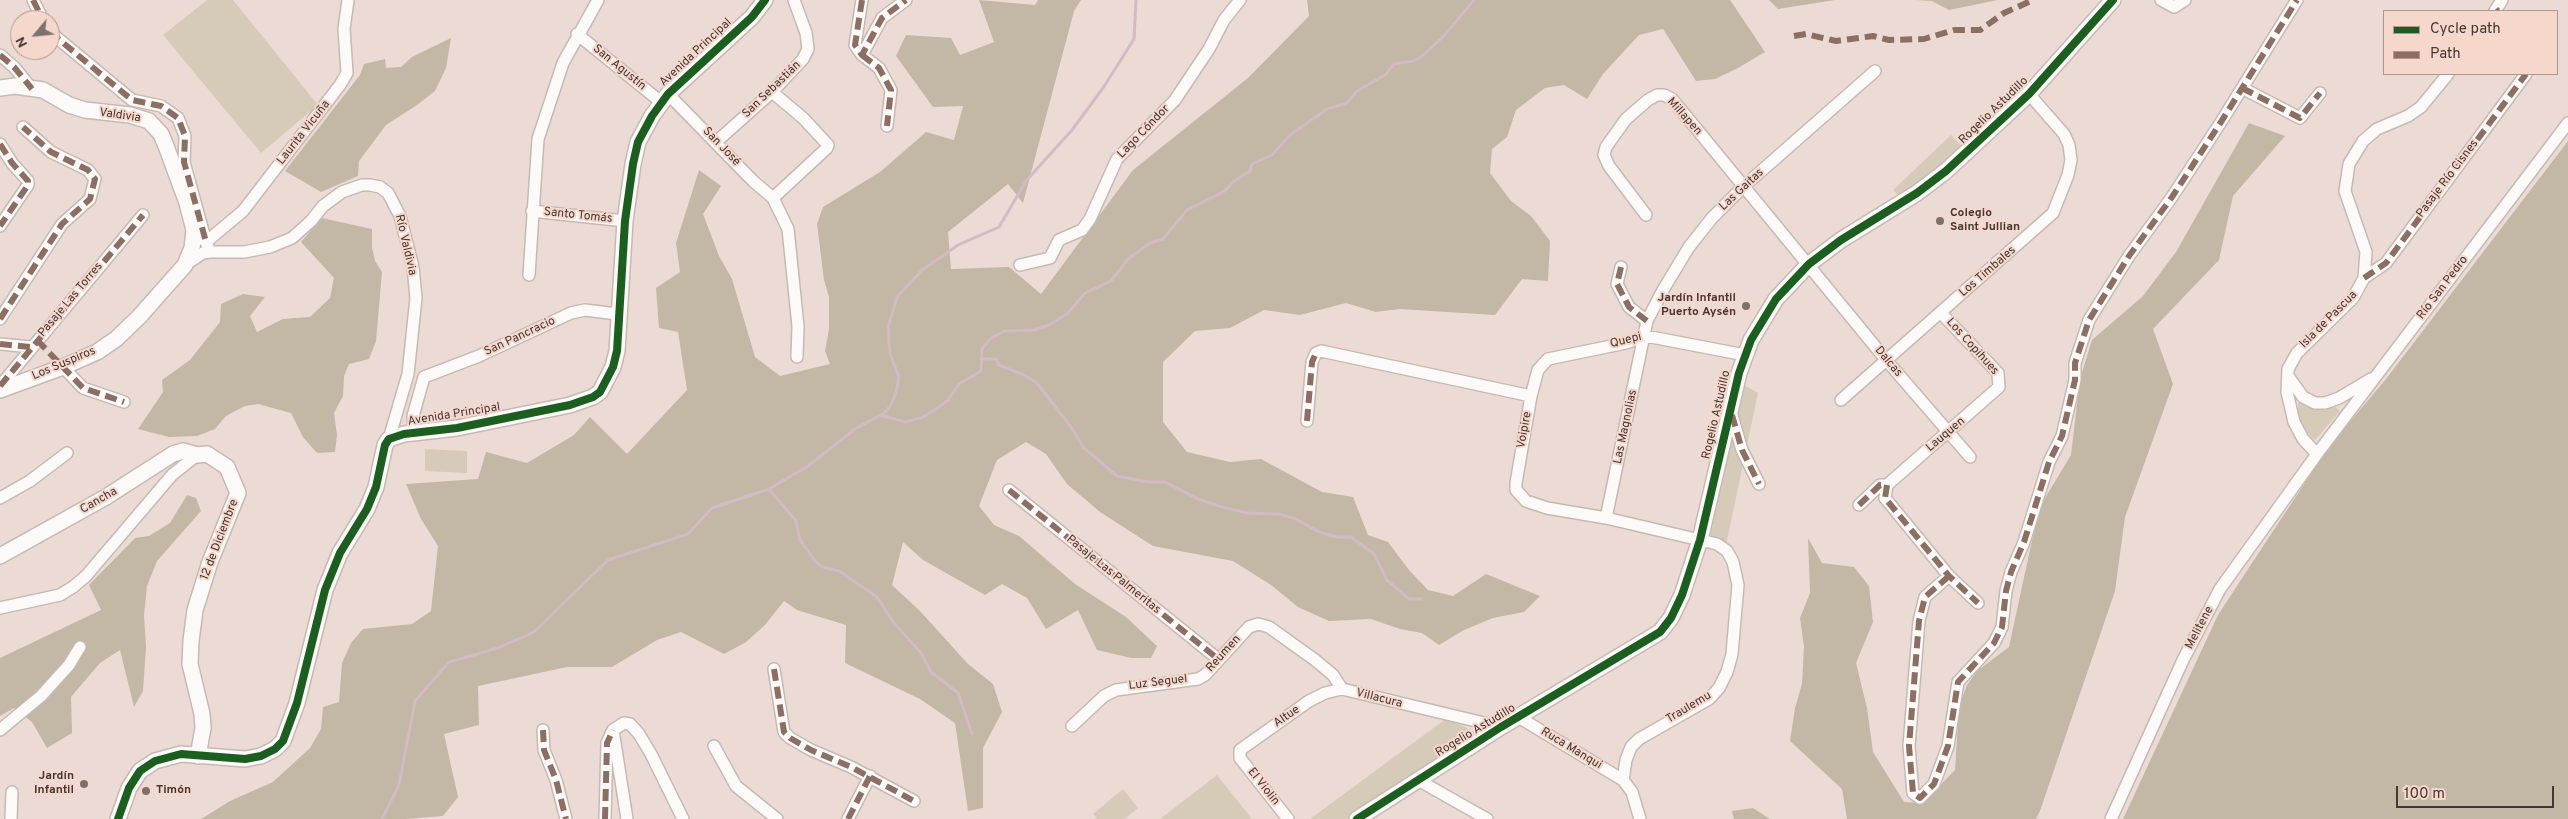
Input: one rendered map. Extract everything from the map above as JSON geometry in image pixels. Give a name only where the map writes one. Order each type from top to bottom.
[{"type":"street","name":"Laurita Vicuña","points":[[208,247],[243,211],[340,85],[347,73],[344,29],[348,0]]},
{"type":"street","points":[[529,275],[538,139],[545,112],[563,63],[577,34],[598,0]]},
{"type":"street","name":"San Sebastián","points":[[716,142],[772,92],[803,59],[808,48],[806,33],[794,0]]},
{"type":"street","points":[[862,0],[855,45],[862,55],[878,68],[891,90],[887,126]]},
{"type":"street","points":[[862,55],[882,18],[906,0]]},
{"type":"street","name":"Lago Cóndor","points":[[1020,265],[1050,258],[1059,240],[1082,230],[1090,219],[1116,159],[1175,100],[1210,48],[1224,20],[1240,0]]},
{"type":"street","name":"Rogelio Astudillo","points":[[1357,819],[1501,727],[1520,718],[1660,632],[1682,595],[1700,540],[1745,355],[1772,305],[1809,264],[1841,240],[1917,193],[1946,171],[2029,94],[2113,0]]},
{"type":"street","points":[[2161,0],[2174,7],[2185,0]]},
{"type":"street","points":[[1949,576],[1925,597],[1921,607],[1908,746],[1913,794],[1920,798],[1934,784],[1948,746],[1958,682],[1994,643],[2002,627],[2006,591],[2011,572],[2024,542],[2049,462],[2062,436],[2075,380],[2076,362],[2089,320],[2129,256],[2172,197],[2297,0]]},
{"type":"street","name":"Avenida Principal","points":[[389,438],[570,405],[593,397],[606,383],[613,367],[616,351],[617,314],[622,283],[624,220],[638,142],[665,98],[752,16],[759,2]]},
{"type":"street","name":"San Agustín","points":[[577,34],[665,98]]},
{"type":"street","points":[[60,40],[132,100],[161,106],[178,118],[184,136],[184,162],[208,247]]},
{"type":"street","points":[[0,55],[24,78],[32,89]]},
{"type":"street","name":"Las Gaitas","points":[[1646,336],[1647,321],[1689,247],[1712,218],[1743,187],[1875,71]]},
{"type":"street","name":"Isla de Pascua","points":[[2318,454],[2303,439],[2294,422],[2287,392],[2288,376],[2293,358],[2353,298],[2364,278],[2366,252],[2345,191],[2349,164],[2363,141],[2377,129],[2408,116],[2421,107],[2447,75]]},
{"type":"street","name":"Pasaje Río Cisnes","points":[[2364,278],[2386,262],[2525,75]]},
{"type":"street","name":"Valdivia","points":[[0,88],[15,86],[43,90],[69,106],[85,110],[130,114],[142,117],[155,126],[166,146],[187,203],[194,230],[192,248],[185,265]]},
{"type":"street","points":[[2242,88],[2300,118],[2320,93]]},
{"type":"street","points":[[772,92],[803,118],[828,145],[828,148],[774,198],[788,229],[798,326],[797,357]]},
{"type":"street","name":"Millapen","points":[[1646,215],[1609,166],[1604,155],[1606,147],[1626,120],[1657,95],[1664,94],[1672,99],[1743,187],[1809,264]]},
{"type":"street","name":"Los Timbales","points":[[1841,400],[2053,213],[2060,199],[2071,160],[2069,145],[2064,134],[2029,94]]},
{"type":"street","name":"San José","points":[[665,98],[716,142],[753,181],[774,198]]},
{"type":"street","name":"Río San Pedro","points":[[2318,454],[2568,123]]},
{"type":"street","points":[[0,319],[62,224],[90,199],[95,179],[88,170],[51,152],[24,127]]},
{"type":"street","points":[[0,144],[12,163],[26,176],[28,185],[0,226]]},
{"type":"street","name":"Río Valdivia","points":[[185,265],[203,253],[208,247],[244,252],[270,247],[292,238],[332,198],[353,187],[370,185],[380,187],[388,194],[400,216],[413,267],[416,298],[408,374],[389,438]]},
{"type":"street","name":"Santo Tomás","points":[[532,211],[624,220]]},
{"type":"street","name":"Pasaje Las Torres","points":[[0,388],[31,347],[143,215]]},
{"type":"street","points":[[194,230],[208,247]]},
{"type":"street","name":"Dalcas","points":[[1809,264],[1887,361],[1970,457]]},
{"type":"street","name":"Los Suspiros","points":[[0,388],[64,367],[97,352],[116,339],[139,317],[185,265]]},
{"type":"street","points":[[1621,267],[1617,284],[1629,307],[1647,321]]},
{"type":"street","name":"San Pancracio","points":[[414,434],[413,416],[424,377],[479,356],[571,313],[585,310],[617,314]]},
{"type":"street","name":"Los Copihues","points":[[1941,313],[1998,373],[2000,381]]},
{"type":"street","name":"Quepi","points":[[1531,396],[1538,370],[1548,359],[1626,343],[1646,336],[1745,355]]},
{"type":"street","name":"Las Magnolias","points":[[1606,518],[1646,336]]},
{"type":"street","points":[[0,344],[31,347]]},
{"type":"street","name":"Voipire","points":[[1306,421],[1312,362],[1316,353],[1325,351],[1531,396],[1516,483],[1520,496],[1526,501],[1547,508],[1606,518],[1700,540]]},
{"type":"street","points":[[64,367],[83,388],[124,402]]},
{"type":"street","points":[[2288,376],[2303,397],[2315,403],[2325,403],[2339,398],[2376,376]]},
{"type":"street","name":"Lauquen","points":[[1859,505],[1880,485],[1887,485],[1949,433],[1996,391],[2000,381]]},
{"type":"street","points":[[1731,410],[1742,450],[1759,484]]},
{"type":"street","points":[[118,819],[129,788],[140,771],[166,756],[181,754],[245,759],[275,749],[284,741],[297,703],[325,590],[340,553],[367,509],[376,488],[381,473],[385,445],[389,438]]},
{"type":"street","name":"Cancha","points":[[0,556],[106,496],[173,454],[183,451],[197,455]]},
{"type":"street","points":[[0,498],[30,481],[67,453]]},
{"type":"street","name":"12 de Diciembre","points":[[197,455],[207,454],[227,467],[238,493],[216,543],[195,610],[190,664],[202,714],[203,728],[198,756]]},
{"type":"street","name":"Melitene","points":[[2111,819],[2183,660],[2220,589],[2318,454]]},
{"type":"street","points":[[0,608],[60,595],[73,587],[86,576],[172,475],[197,455]]},
{"type":"street","points":[[1887,485],[1885,498],[1949,576],[1978,603]]},
{"type":"street","name":"Pasaje Las Palmeritas","points":[[1008,490],[1218,659]]},
{"type":"street","name":"Traulemu","points":[[1623,780],[1626,760],[1632,747],[1639,739],[1709,698],[1719,688],[1727,672],[1732,654],[1737,595],[1735,570],[1727,551],[1717,544],[1700,540]]},
{"type":"street","name":"Villacura","points":[[1249,627],[1258,624],[1269,627],[1333,675],[1342,689],[1501,727]]},
{"type":"street","name":"Reumen","points":[[1198,678],[1205,675],[1249,627]]},
{"type":"street","points":[[0,730],[41,696],[69,665],[80,647]]},
{"type":"street","points":[[774,669],[784,732],[811,750],[870,776],[914,801]]},
{"type":"street","name":"Luz Seguel","points":[[1072,726],[1104,696],[1116,690],[1198,678]]},
{"type":"street","name":"Altue","points":[[1238,754],[1243,747],[1309,701],[1342,689]]},
{"type":"street","name":"Ruca Manqui","points":[[1520,718],[1623,780]]},
{"type":"street","points":[[605,819],[608,743],[613,730],[624,723],[630,724],[639,734],[683,819]]},
{"type":"street","points":[[543,730],[544,750],[556,780],[566,819]]},
{"type":"street","points":[[613,730],[627,819]]},
{"type":"street","points":[[714,746],[736,786],[777,819]]},
{"type":"street","name":"El Violin","points":[[1238,754],[1288,819]]},
{"type":"street","points":[[848,819],[870,776]]},
{"type":"street","points":[[1418,780],[1487,819]]},
{"type":"street","points":[[1623,780],[1632,792],[1640,819]]},
{"type":"street","points":[[10,819],[12,792]]},
{"type":"shaded area","points":[[207,0],[233,0],[318,105],[261,153],[163,35]]},
{"type":"shaded area","points":[[979,0],[1035,5],[1038,0],[1081,0],[1074,11],[1023,203],[1008,184],[948,232],[951,269],[1009,267],[1041,294],[1133,170],[1248,78],[1309,16],[1307,0],[1730,0],[1765,52],[1738,68],[1715,79],[1696,81],[1663,29],[1639,35],[1603,74],[1587,99],[1564,85],[1545,88],[1516,110],[1507,137],[1492,149],[1490,173],[1511,201],[1531,216],[1550,241],[1548,281],[1522,279],[1495,315],[1399,309],[1376,312],[1346,303],[1300,315],[1264,310],[1230,328],[1195,331],[1163,362],[1163,422],[1187,452],[1230,462],[1261,459],[1322,492],[1353,497],[1368,535],[1388,542],[1409,570],[1428,590],[1453,596],[1486,574],[1540,596],[1524,612],[1493,618],[1464,630],[1439,645],[1422,633],[1400,629],[1371,619],[1329,621],[1298,607],[1271,585],[1233,561],[1153,546],[1100,512],[1067,484],[1046,454],[1026,442],[997,460],[979,506],[994,525],[1019,536],[1075,584],[1126,617],[1157,646],[1151,658],[1131,658],[1097,650],[1078,610],[1046,629],[1027,598],[1002,584],[985,595],[923,560],[903,542],[892,585],[920,611],[968,664],[993,684],[1002,712],[983,748],[983,808],[968,811],[955,723],[920,699],[845,663],[846,625],[797,610],[784,601],[765,625],[746,642],[724,654],[681,632],[657,640],[612,667],[567,667],[478,686],[479,725],[444,734],[458,797],[443,816],[406,819],[201,819],[230,801],[273,782],[310,748],[321,729],[323,707],[339,702],[342,663],[351,643],[363,629],[412,624],[431,611],[438,546],[421,519],[406,484],[478,479],[486,452],[527,463],[574,435],[590,417],[627,454],[687,390],[678,332],[659,328],[656,288],[680,272],[676,243],[699,170],[721,186],[703,214],[719,256],[732,279],[755,357],[780,376],[830,364],[825,351],[829,329],[829,297],[824,280],[817,224],[823,207],[880,172],[926,132],[954,140],[963,106],[933,107],[896,56],[906,35],[951,38],[960,55],[994,42]]},
{"type":"shaded area","points":[[1769,0],[1835,0],[1778,9]]},
{"type":"shaded area","points":[[1915,0],[1998,0],[1949,10],[1932,1]]},
{"type":"shaded area","points":[[451,38],[446,68],[435,91],[386,125],[359,161],[358,176],[321,192],[285,171],[360,75],[364,64],[385,59],[386,68],[401,67],[412,57]]},
{"type":"shaded area","points":[[2249,123],[2285,136],[2233,196],[2219,260],[2153,329],[2173,384],[2125,517],[2115,591],[2036,819],[1847,819],[1842,789],[1790,741],[1795,708],[1802,684],[1804,646],[1800,618],[1810,593],[1808,538],[1822,563],[1854,567],[1869,586],[1873,622],[1856,663],[1867,708],[1873,752],[1904,802],[1923,803],[1955,770],[1959,707],[1967,685],[1977,671],[2009,647],[2039,508],[2071,455],[2080,379],[2092,340],[2143,296],[2176,252]]},
{"type":"shaded area","points":[[1951,135],[1964,149],[1903,200],[1893,190]]},
{"type":"shaded area","points":[[2568,141],[2568,819],[2123,819],[2218,615],[2252,563],[2328,448],[2386,379]]},
{"type":"shaded area","points":[[322,218],[372,229],[372,247],[375,261],[382,272],[376,341],[369,359],[349,364],[344,376],[343,396],[334,413],[337,435],[335,452],[317,453],[303,437],[291,413],[258,404],[245,406],[226,416],[215,429],[197,436],[169,437],[138,429],[163,392],[162,380],[190,360],[220,322],[221,304],[243,294],[265,297],[250,316],[257,332],[283,319],[310,317],[330,298],[334,278],[301,242]]},
{"type":"shaded area","points":[[1744,385],[1758,393],[1726,545],[1710,540],[1723,463]]},
{"type":"shaded area","points":[[2299,400],[2317,410],[2335,407],[2340,411],[2315,440],[2307,433],[2297,413]]},
{"type":"shaded area","points":[[425,449],[467,451],[467,473],[425,471]]},
{"type":"shaded area","points":[[187,495],[196,498],[201,511],[157,561],[147,586],[144,615],[146,647],[143,691],[134,707],[120,650],[100,663],[71,697],[72,733],[47,748],[32,722],[14,708],[0,716],[0,658],[101,610],[89,585],[135,538],[149,536],[170,523]]},
{"type":"shaded area","points":[[1447,718],[1476,733],[1349,819],[1310,819]]},
{"type":"shaded area","points":[[1217,775],[1252,819],[1160,819]]},
{"type":"shaded area","points":[[1123,789],[1138,808],[1125,819],[1097,819],[1093,814]]},
{"type":"shaded area","points":[[1753,808],[1770,819],[1734,819],[1732,811]]},
{"type":"waterway","points":[[382,819],[399,785],[415,701],[449,662],[498,648],[534,632],[608,560],[688,534],[712,508],[769,489],[808,466],[855,429],[884,413],[891,405],[896,393],[899,377],[890,354],[888,327],[897,297],[922,270],[958,245],[999,227],[1026,181],[1072,130],[1103,88],[1134,39],[1136,0]]},
{"type":"waterway","points":[[880,415],[906,422],[923,417],[935,410],[948,400],[959,384],[981,371],[982,349],[991,338],[1005,331],[1034,330],[1049,325],[1068,313],[1085,293],[1111,281],[1128,259],[1150,243],[1163,239],[1187,210],[1225,191],[1233,182],[1250,171],[1252,164],[1272,155],[1290,135],[1327,109],[1347,103],[1357,91],[1385,75],[1394,64],[1414,61],[1422,56],[1442,38],[1474,0]]},
{"type":"waterway","points":[[981,359],[996,359],[999,365],[1024,375],[1037,383],[1071,427],[1083,447],[1117,476],[1148,482],[1165,482],[1198,499],[1222,507],[1248,513],[1279,514],[1296,519],[1319,532],[1336,537],[1351,537],[1374,554],[1387,580],[1409,599],[1421,599]]},
{"type":"waterway","points":[[769,489],[796,521],[800,540],[816,562],[823,567],[839,571],[877,597],[894,623],[921,653],[931,672],[958,693],[972,734]]},
{"type":"marked path","points":[[33,0],[38,10]]},
{"type":"marked path","points":[[862,0],[855,45],[862,55],[882,18],[906,0]]},
{"type":"marked path","points":[[1794,36],[1806,34],[1836,41],[1873,36],[1889,40],[1924,39],[1954,30],[1980,30],[2004,13],[2033,0]]},
{"type":"marked path","points":[[1949,576],[1925,597],[1919,621],[1909,746],[1913,793],[1920,798],[1934,784],[1948,746],[1958,682],[1994,643],[2002,627],[2006,591],[2011,572],[2024,542],[2049,462],[2062,436],[2075,380],[2075,363],[2089,320],[2129,256],[2172,197],[2221,122],[2297,0]]},
{"type":"marked path","points":[[60,40],[132,100],[161,106],[178,118],[185,136],[184,162],[206,242]]},
{"type":"marked path","points":[[0,55],[14,67],[32,89]]},
{"type":"marked path","points":[[862,55],[879,68],[891,90],[887,126]]},
{"type":"marked path","points":[[2364,278],[2386,263],[2525,75]]},
{"type":"marked path","points":[[2242,88],[2300,118],[2320,93]]},
{"type":"marked path","points":[[0,319],[62,224],[90,199],[95,179],[88,170],[51,152],[23,127]]},
{"type":"marked path","points":[[0,144],[12,163],[28,181],[28,185],[0,226]]},
{"type":"marked path","points":[[0,386],[143,215]]},
{"type":"marked path","points":[[1621,267],[1617,284],[1629,307],[1647,321]]},
{"type":"marked path","points":[[37,340],[83,388],[124,402]]},
{"type":"marked path","points":[[0,344],[31,347]]},
{"type":"marked path","points":[[1307,421],[1312,362],[1316,353]]},
{"type":"marked path","points":[[1732,415],[1742,450],[1759,484]]},
{"type":"marked path","points":[[1859,505],[1880,485],[1887,485],[1885,498],[1949,576],[1978,603]]},
{"type":"marked path","points":[[1009,490],[1218,659]]},
{"type":"marked path","points":[[774,669],[784,732],[790,738],[811,750],[851,767],[914,801]]},
{"type":"marked path","points":[[543,730],[544,750],[556,780],[566,819]]},
{"type":"marked path","points":[[605,819],[607,743],[613,730]]},
{"type":"marked path","points":[[848,819],[870,776]]},
{"type":"cycle path","points":[[118,819],[129,788],[140,771],[155,761],[181,754],[245,759],[261,756],[275,749],[283,741],[297,703],[325,590],[340,553],[367,509],[376,487],[385,445],[389,439],[404,434],[457,428],[570,405],[593,397],[600,392],[613,367],[617,351],[625,221],[638,142],[652,116],[668,94],[752,17],[765,0]]},
{"type":"cycle path","points":[[1357,819],[1501,727],[1660,632],[1671,618],[1682,595],[1700,540],[1739,373],[1751,340],[1776,299],[1809,264],[1841,240],[1917,193],[1946,171],[2029,94],[2113,0]]},
{"type":"place","name":"Colegio Saint Jullian","points":[[1940,221]]},
{"type":"place","name":"Jardín Infantil Puerto Aysén","points":[[1746,306]]},
{"type":"place","name":"Jardín Infantil","points":[[84,784]]},
{"type":"place","name":"Timón","points":[[146,791]]}]
